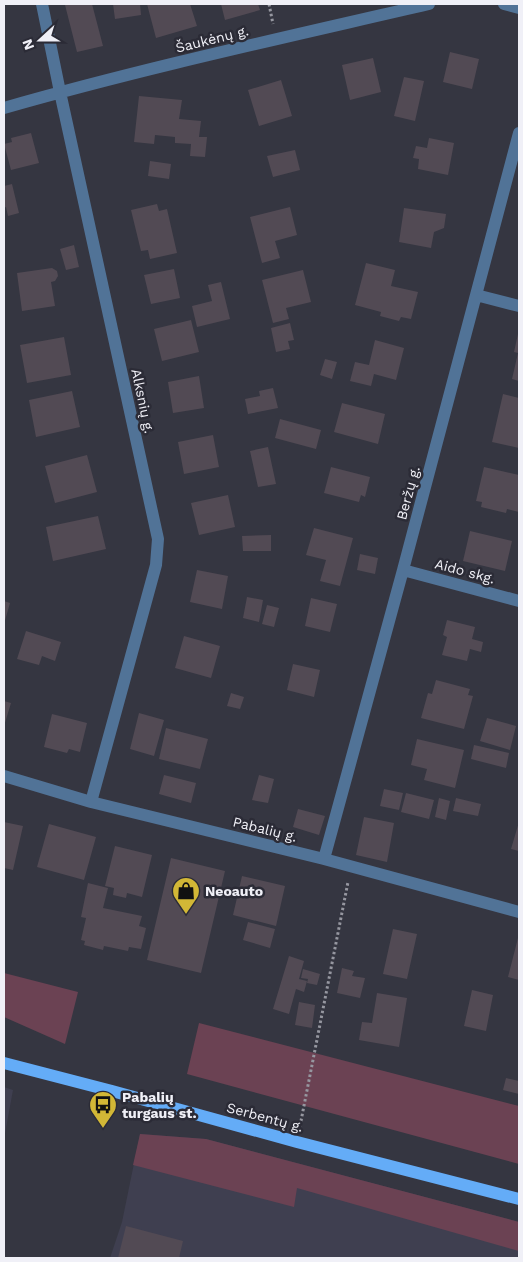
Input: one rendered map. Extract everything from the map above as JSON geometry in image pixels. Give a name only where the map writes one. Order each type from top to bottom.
[{"type":"main road","name":"Serbentų g.","points":[[4,1063],[296,1142],[519,1199]]},
{"type":"street","name":"Alksnių g.","points":[[42,4],[158,539],[156,565],[91,802]]},
{"type":"street","name":"Šaukėnų g.","points":[[4,108],[60,92],[276,39],[429,4]]},
{"type":"street","points":[[504,4],[519,8]]},
{"type":"street","name":"Beržų g.","points":[[324,859],[404,570],[519,133]]},
{"type":"street","points":[[476,295],[519,306]]},
{"type":"street","name":"Aido skg.","points":[[404,570],[519,601]]},
{"type":"street","name":"Pabalių g.","points":[[4,776],[91,802],[324,859],[519,912]]},
{"type":"path","points":[[296,1142],[351,867]]},
{"type":"shaded area","points":[[4,973],[78,992],[65,1044],[4,1017]]},
{"type":"shaded area","points":[[199,1023],[519,1106],[519,1164],[187,1074]]},
{"type":"shaded area","points":[[4,1087],[13,1090],[4,1139]]},
{"type":"shaded area","points":[[140,1134],[206,1139],[519,1222],[519,1258],[110,1258],[122,1222]]},
{"type":"shaded area","points":[[140,1134],[206,1139],[519,1222],[519,1251],[297,1188],[294,1207],[133,1165]]},
{"type":"building","points":[[92,4],[103,46],[77,52],[65,5]]},
{"type":"building","points":[[113,4],[140,4],[141,15],[115,19]]},
{"type":"building","points":[[147,4],[190,4],[197,26],[156,38]]},
{"type":"building","points":[[221,4],[258,4],[260,10],[225,20]]},
{"type":"building","points":[[450,52],[479,59],[472,89],[443,82]]},
{"type":"building","points":[[373,58],[381,92],[350,100],[342,65]]},
{"type":"building","points":[[404,77],[424,81],[415,121],[394,116]]},
{"type":"building","points":[[281,80],[292,116],[259,126],[248,90]]},
{"type":"building","points":[[139,96],[182,100],[179,119],[201,121],[199,137],[207,137],[205,157],[190,156],[191,144],[175,143],[175,137],[155,135],[154,144],[134,142]]},
{"type":"building","points":[[31,133],[39,163],[11,170],[4,144],[12,142],[11,138]]},
{"type":"building","points":[[429,138],[454,143],[448,175],[418,169],[419,159],[413,158],[416,146],[427,148]]},
{"type":"building","points":[[295,150],[300,170],[273,177],[267,156]]},
{"type":"building","points":[[150,161],[171,164],[169,179],[148,176]]},
{"type":"building","points":[[12,184],[19,213],[8,216],[6,207],[4,208],[4,186]]},
{"type":"building","points":[[157,204],[159,211],[167,209],[177,253],[150,259],[148,250],[141,251],[131,210]]},
{"type":"building","points":[[290,207],[297,235],[275,241],[280,258],[262,263],[250,217]]},
{"type":"building","points":[[404,208],[446,214],[444,228],[434,232],[431,248],[399,242]]},
{"type":"building","points":[[74,245],[79,267],[66,270],[60,249]]},
{"type":"building","points":[[366,263],[395,270],[391,286],[418,292],[411,319],[401,317],[399,321],[380,316],[381,312],[355,305]]},
{"type":"building","points":[[52,268],[57,271],[58,276],[55,281],[51,282],[55,306],[22,311],[17,273]]},
{"type":"building","points":[[174,269],[180,298],[151,304],[144,275]]},
{"type":"building","points":[[303,270],[311,302],[286,308],[289,319],[273,323],[262,280]]},
{"type":"building","points":[[221,282],[230,319],[197,327],[192,306],[212,301],[208,285]]},
{"type":"building","points":[[191,320],[199,352],[162,361],[154,329]]},
{"type":"building","points":[[290,323],[294,340],[288,341],[290,349],[276,352],[271,328]]},
{"type":"building","points":[[518,334],[519,381],[512,379],[518,353],[514,352]]},
{"type":"building","points":[[64,337],[71,375],[27,383],[20,345]]},
{"type":"building","points":[[375,340],[404,348],[396,380],[374,374],[371,386],[350,381],[355,362],[369,365]]},
{"type":"building","points":[[325,359],[337,362],[332,379],[320,375]]},
{"type":"building","points":[[199,376],[204,408],[173,413],[168,382]]},
{"type":"building","points":[[273,388],[278,408],[248,414],[245,399],[260,396],[259,391]]},
{"type":"building","points":[[72,391],[80,427],[36,437],[29,400]]},
{"type":"building","points":[[503,394],[519,398],[519,448],[492,442]]},
{"type":"building","points":[[342,403],[385,414],[378,444],[334,432]]},
{"type":"building","points":[[280,419],[321,430],[316,449],[275,438]]},
{"type":"building","points":[[213,435],[219,467],[184,474],[178,442]]},
{"type":"building","points":[[268,447],[276,484],[258,487],[250,451]]},
{"type":"building","points":[[87,455],[97,492],[55,503],[45,466]]},
{"type":"building","points":[[331,467],[370,477],[365,497],[361,495],[359,502],[324,493]]},
{"type":"building","points":[[484,467],[519,475],[519,512],[507,509],[506,513],[481,507],[482,502],[476,501]]},
{"type":"building","points":[[228,495],[235,527],[199,535],[191,503]]},
{"type":"building","points":[[98,516],[106,549],[53,561],[46,527]]},
{"type":"building","points":[[314,528],[353,538],[340,586],[320,581],[326,560],[306,555]]},
{"type":"building","points":[[470,531],[512,541],[505,571],[463,561]]},
{"type":"building","points":[[271,535],[271,551],[243,551],[242,536]]},
{"type":"building","points":[[360,554],[378,558],[375,574],[357,570]]},
{"type":"building","points":[[197,570],[228,576],[222,609],[190,602]]},
{"type":"building","points":[[247,597],[263,600],[259,622],[243,618]]},
{"type":"building","points":[[311,598],[337,604],[330,632],[305,626]]},
{"type":"building","points":[[4,601],[10,603],[4,624]]},
{"type":"building","points":[[267,605],[279,608],[274,627],[262,624]]},
{"type":"building","points":[[447,620],[475,627],[472,639],[483,642],[481,652],[470,649],[467,661],[442,655],[447,637],[443,635]]},
{"type":"building","points":[[26,631],[61,642],[55,661],[42,656],[39,665],[17,659]]},
{"type":"building","points":[[184,636],[220,646],[211,678],[175,668]]},
{"type":"building","points":[[293,664],[320,670],[314,697],[287,690]]},
{"type":"building","points":[[436,680],[470,689],[468,695],[473,696],[464,729],[421,718],[428,693],[432,694]]},
{"type":"building","points":[[231,693],[244,697],[240,709],[227,706]]},
{"type":"building","points":[[4,701],[11,703],[4,726]]},
{"type":"building","points":[[139,713],[164,720],[154,756],[130,749]]},
{"type":"building","points":[[52,714],[87,723],[80,752],[69,749],[67,753],[44,747]]},
{"type":"building","points":[[487,718],[516,726],[510,750],[480,741]]},
{"type":"building","points":[[166,728],[208,739],[200,769],[159,759]]},
{"type":"building","points":[[417,739],[464,750],[455,788],[424,780],[427,769],[411,765]]},
{"type":"building","points":[[474,745],[509,753],[506,768],[471,759]]},
{"type":"building","points":[[164,775],[196,783],[191,803],[159,794]]},
{"type":"building","points":[[259,775],[274,779],[268,803],[252,800]]},
{"type":"building","points":[[384,789],[403,793],[399,810],[380,806]]},
{"type":"building","points":[[406,793],[434,800],[429,819],[401,812]]},
{"type":"building","points":[[439,798],[450,801],[446,820],[435,817]]},
{"type":"building","points":[[456,798],[481,804],[478,816],[453,811]]},
{"type":"building","points":[[298,809],[325,816],[319,835],[293,827]]},
{"type":"building","points":[[364,817],[394,823],[387,862],[356,855]]},
{"type":"building","points":[[4,822],[23,826],[13,870],[4,868]]},
{"type":"building","points":[[519,822],[519,851],[511,849]]},
{"type":"building","points":[[49,824],[96,837],[84,880],[37,867]]},
{"type":"building","points":[[115,846],[152,855],[142,897],[127,893],[126,898],[113,895],[114,888],[105,886]]},
{"type":"building","name":"Neoauto","points":[[171,858],[225,871],[201,973],[147,960]]},
{"type":"building","points":[[242,876],[285,886],[276,926],[233,915]]},
{"type":"building","points":[[88,883],[108,888],[103,908],[142,916],[139,926],[146,928],[141,949],[129,947],[128,951],[104,946],[103,950],[84,945],[85,941],[81,940],[86,918],[81,917]]},
{"type":"building","points":[[248,922],[275,929],[270,948],[243,940]]},
{"type":"building","points":[[393,929],[417,934],[407,979],[383,974]]},
{"type":"building","points":[[519,934],[519,980],[508,977]]},
{"type":"building","points":[[289,956],[304,961],[299,979],[307,981],[304,992],[296,989],[289,1014],[273,1009]]},
{"type":"building","points":[[342,968],[354,971],[352,976],[365,978],[360,998],[337,993]]},
{"type":"building","points":[[303,969],[320,974],[317,985],[307,983],[308,979],[301,978]]},
{"type":"building","points":[[472,990],[493,995],[486,1031],[464,1026]]},
{"type":"building","points":[[377,993],[407,998],[399,1047],[359,1040],[362,1022],[372,1023]]},
{"type":"building","points":[[299,1002],[315,1005],[312,1028],[295,1025]]},
{"type":"building","points":[[506,1078],[519,1081],[519,1094],[503,1090]]},
{"type":"building","points":[[126,1226],[183,1241],[179,1258],[118,1258]]},
{"type":"place","name":"Neoauto","points":[[186,915]]},
{"type":"place","name":"Pabalių turgaus st.","points":[[103,1129]]}]
